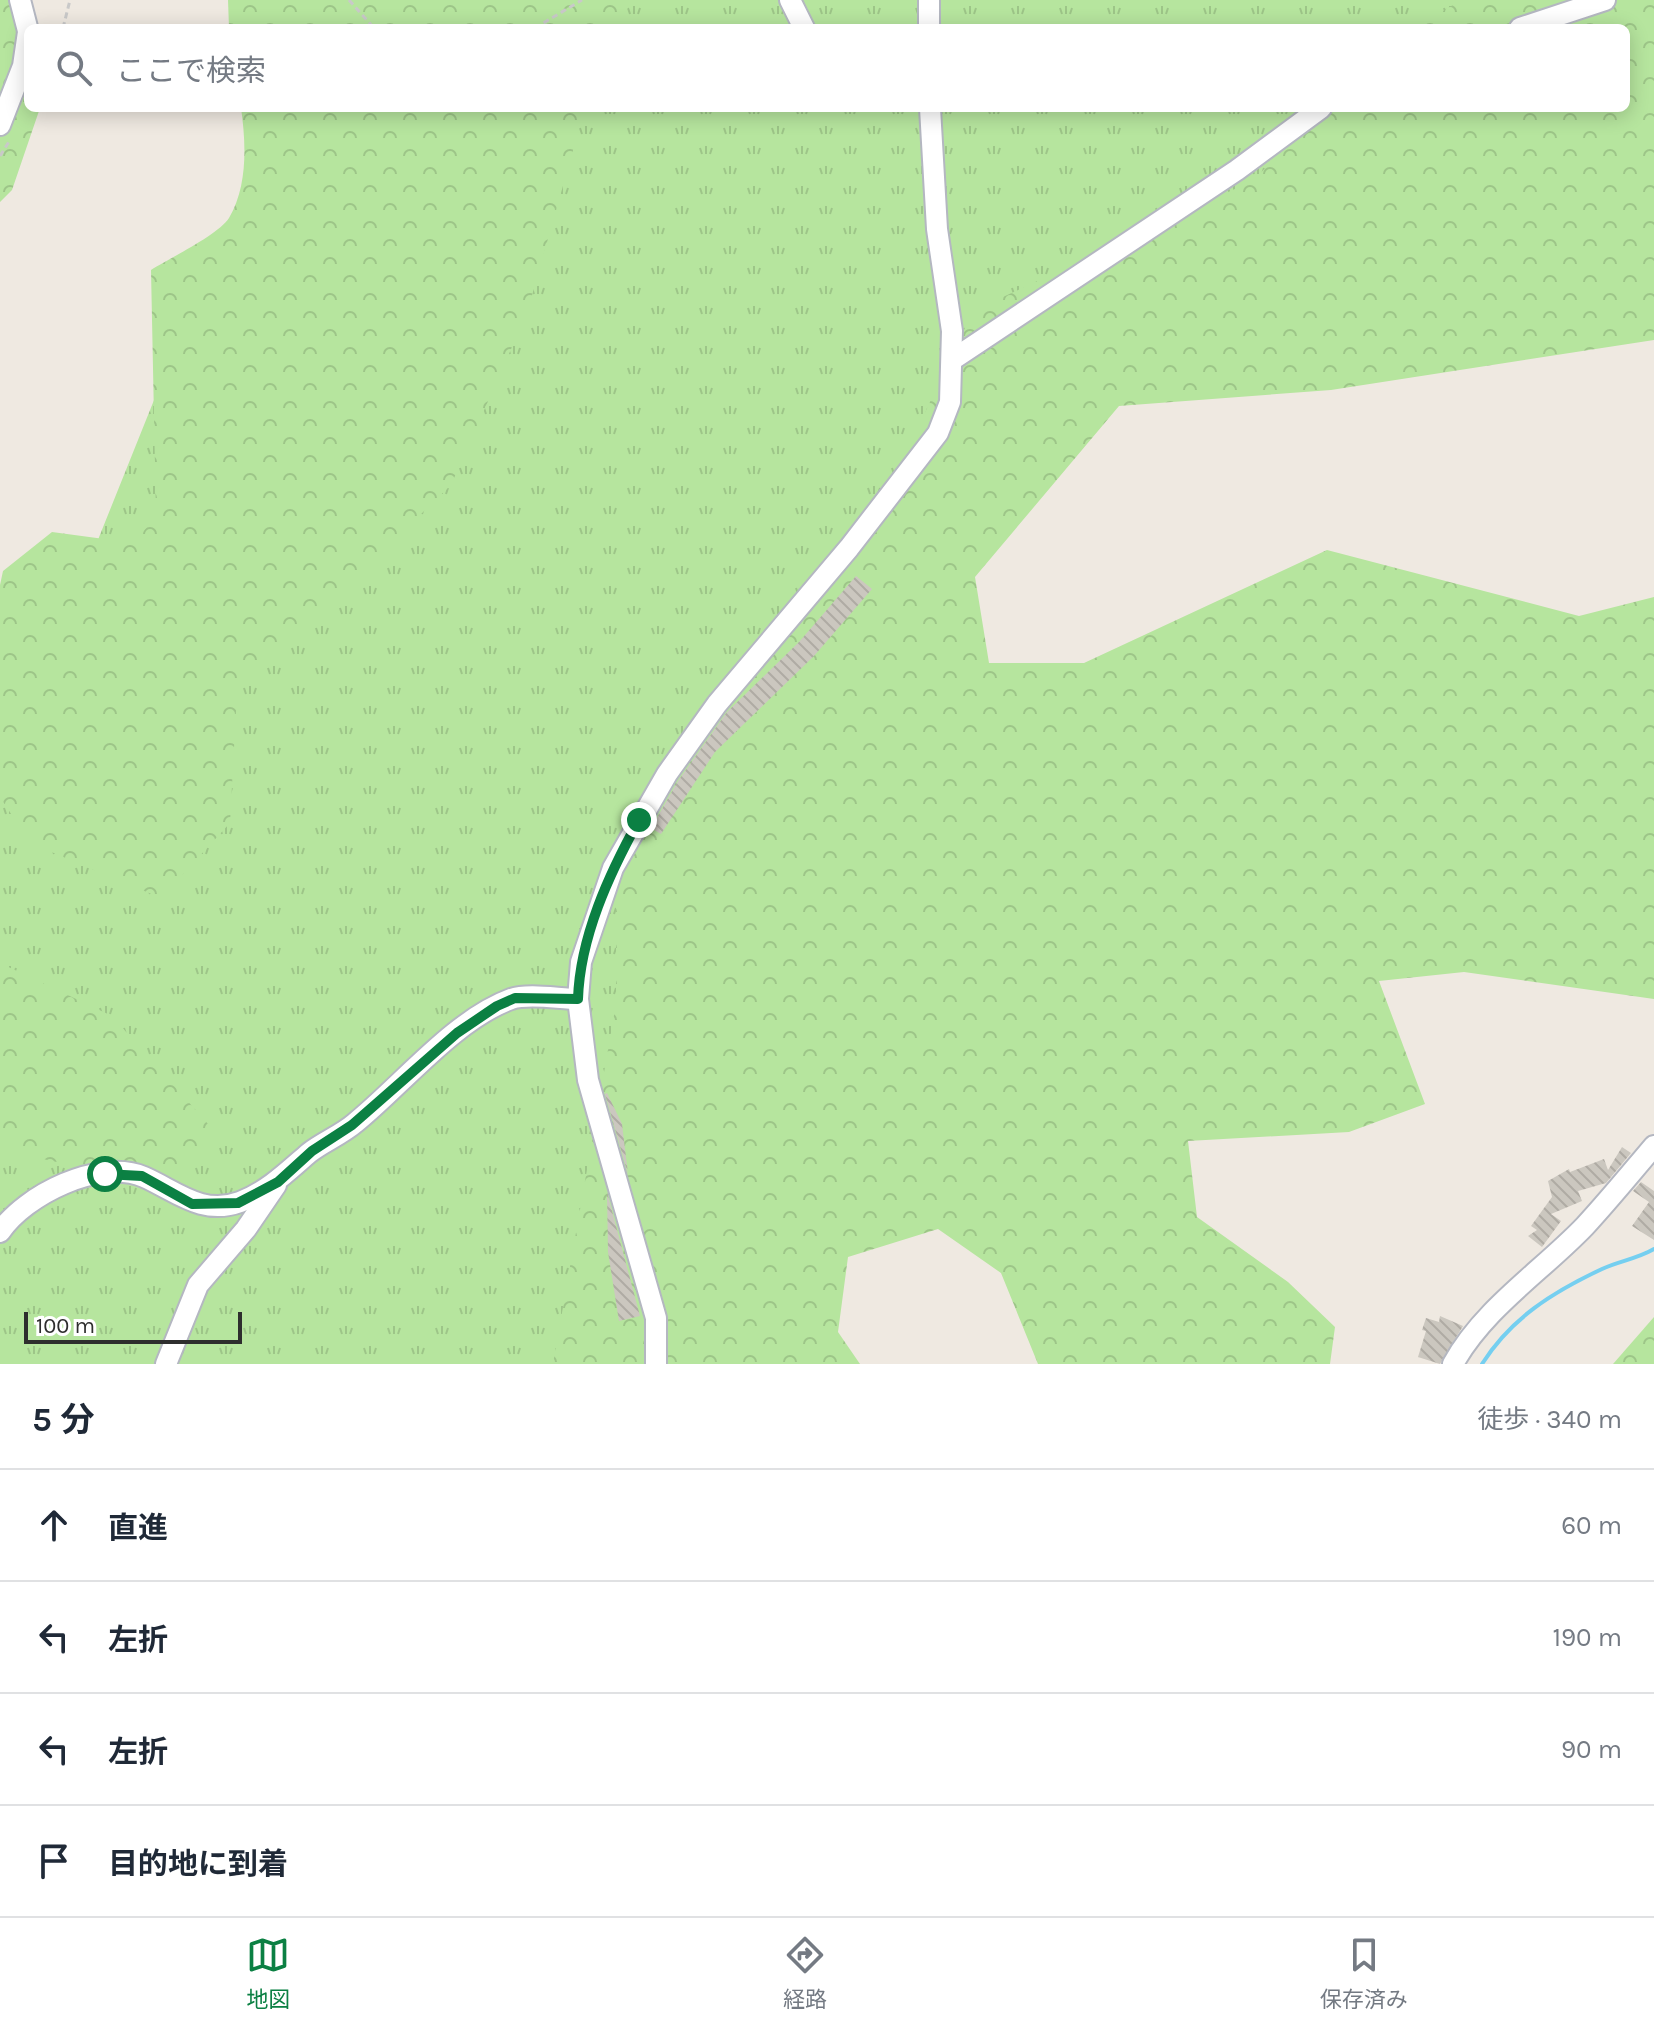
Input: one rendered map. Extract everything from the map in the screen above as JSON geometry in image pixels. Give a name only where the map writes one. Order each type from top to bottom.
[{"type":"street","points":[[20,0],[26,24]]},
{"type":"street","points":[[790,0],[802,24]]},
{"type":"street","points":[[929,0],[929,24]]},
{"type":"street","points":[[1532,24],[1605,0]]},
{"type":"street","points":[[0,125],[24,59]]},
{"type":"street","points":[[656,1364],[656,1318],[588,1080],[578,999],[581,962],[608,881],[639,820],[717,704],[849,548],[938,433],[950,402],[952,331],[937,229],[930,112]]},
{"type":"street","points":[[952,360],[1237,170],[1316,112]]},
{"type":"street","points":[[166,1364],[198,1285],[246,1229],[278,1182],[312,1151],[352,1125],[457,1033],[497,1006],[515,998],[578,999]]},
{"type":"street","points":[[1453,1364],[1501,1307],[1585,1226],[1654,1146]]},
{"type":"street","points":[[0,1232],[44,1191],[105,1174],[142,1176],[192,1204],[238,1203],[278,1182]]},
{"type":"path","points":[[64,24],[70,0]]},
{"type":"path","points":[[349,0],[370,24]]},
{"type":"path","points":[[542,24],[582,0]]},
{"type":"green space","points":[[0,0],[26,0],[38,24],[24,24],[24,112],[39,112],[12,190],[0,202]]},
{"type":"green space","points":[[228,0],[632,0],[619,24],[229,24]]},
{"type":"green space","points":[[512,0],[1654,0],[1604,24],[473,24]]},
{"type":"green space","points":[[1461,0],[1654,0],[1654,340],[1331,390],[1119,406],[975,577],[989,663],[1084,663],[1327,550],[1579,616],[1654,597],[1654,999],[1464,972],[1379,981],[1425,1104],[1349,1132],[1188,1141],[1197,1217],[1288,1282],[1335,1327],[1330,1364],[1038,1364],[1001,1273],[938,1229],[848,1257],[838,1332],[860,1364],[553,1364],[616,1004],[616,879],[704,716],[887,493],[973,311],[1254,180],[1317,112],[1630,112],[1630,24],[1422,24]]},
{"type":"green space","points":[[241,112],[584,112],[527,313],[451,485],[237,692],[230,823],[161,898],[30,843],[0,797],[0,585],[3,571],[52,532],[134,543],[156,516],[151,270],[204,239],[229,218],[240,192],[244,135]]},
{"type":"green space","points":[[360,112],[1405,112],[1009,373],[696,1364],[0,1364],[0,772],[65,622],[211,258]]},
{"type":"green space","points":[[0,963],[112,1016],[216,1133],[174,1188],[16,1153],[0,1140]]},
{"type":"green space","points":[[1654,1317],[1654,1364],[1613,1364]]},
{"type":"building","points":[[856,576],[872,589],[814,656],[715,752],[661,834],[651,828],[678,781],[727,712],[799,642]]},
{"type":"building","points":[[605,1094],[622,1124],[628,1174]]},
{"type":"building","points":[[1622,1147],[1631,1153],[1606,1183],[1578,1191],[1582,1201],[1551,1214],[1561,1221],[1542,1247],[1528,1236],[1537,1230],[1531,1226],[1552,1197],[1548,1181],[1569,1169],[1570,1172],[1604,1159],[1608,1170]]},
{"type":"building","points":[[1641,1182],[1654,1191],[1654,1240],[1632,1226],[1649,1202],[1633,1191]]},
{"type":"building","points":[[607,1192],[640,1316],[619,1321],[608,1252]]},
{"type":"building","points":[[1440,1316],[1463,1326],[1440,1364],[1418,1357],[1426,1331],[1422,1330],[1426,1318],[1439,1322]]},
{"type":"waterway","points":[[1482,1364],[1506,1333],[1550,1297],[1602,1269],[1654,1249]]},
{"type":"route","points":[[105,1174],[142,1176],[192,1204],[238,1203],[278,1182],[312,1151],[352,1125],[457,1033],[497,1006],[515,998],[578,999],[581,962],[613,868],[639,820]]}]
